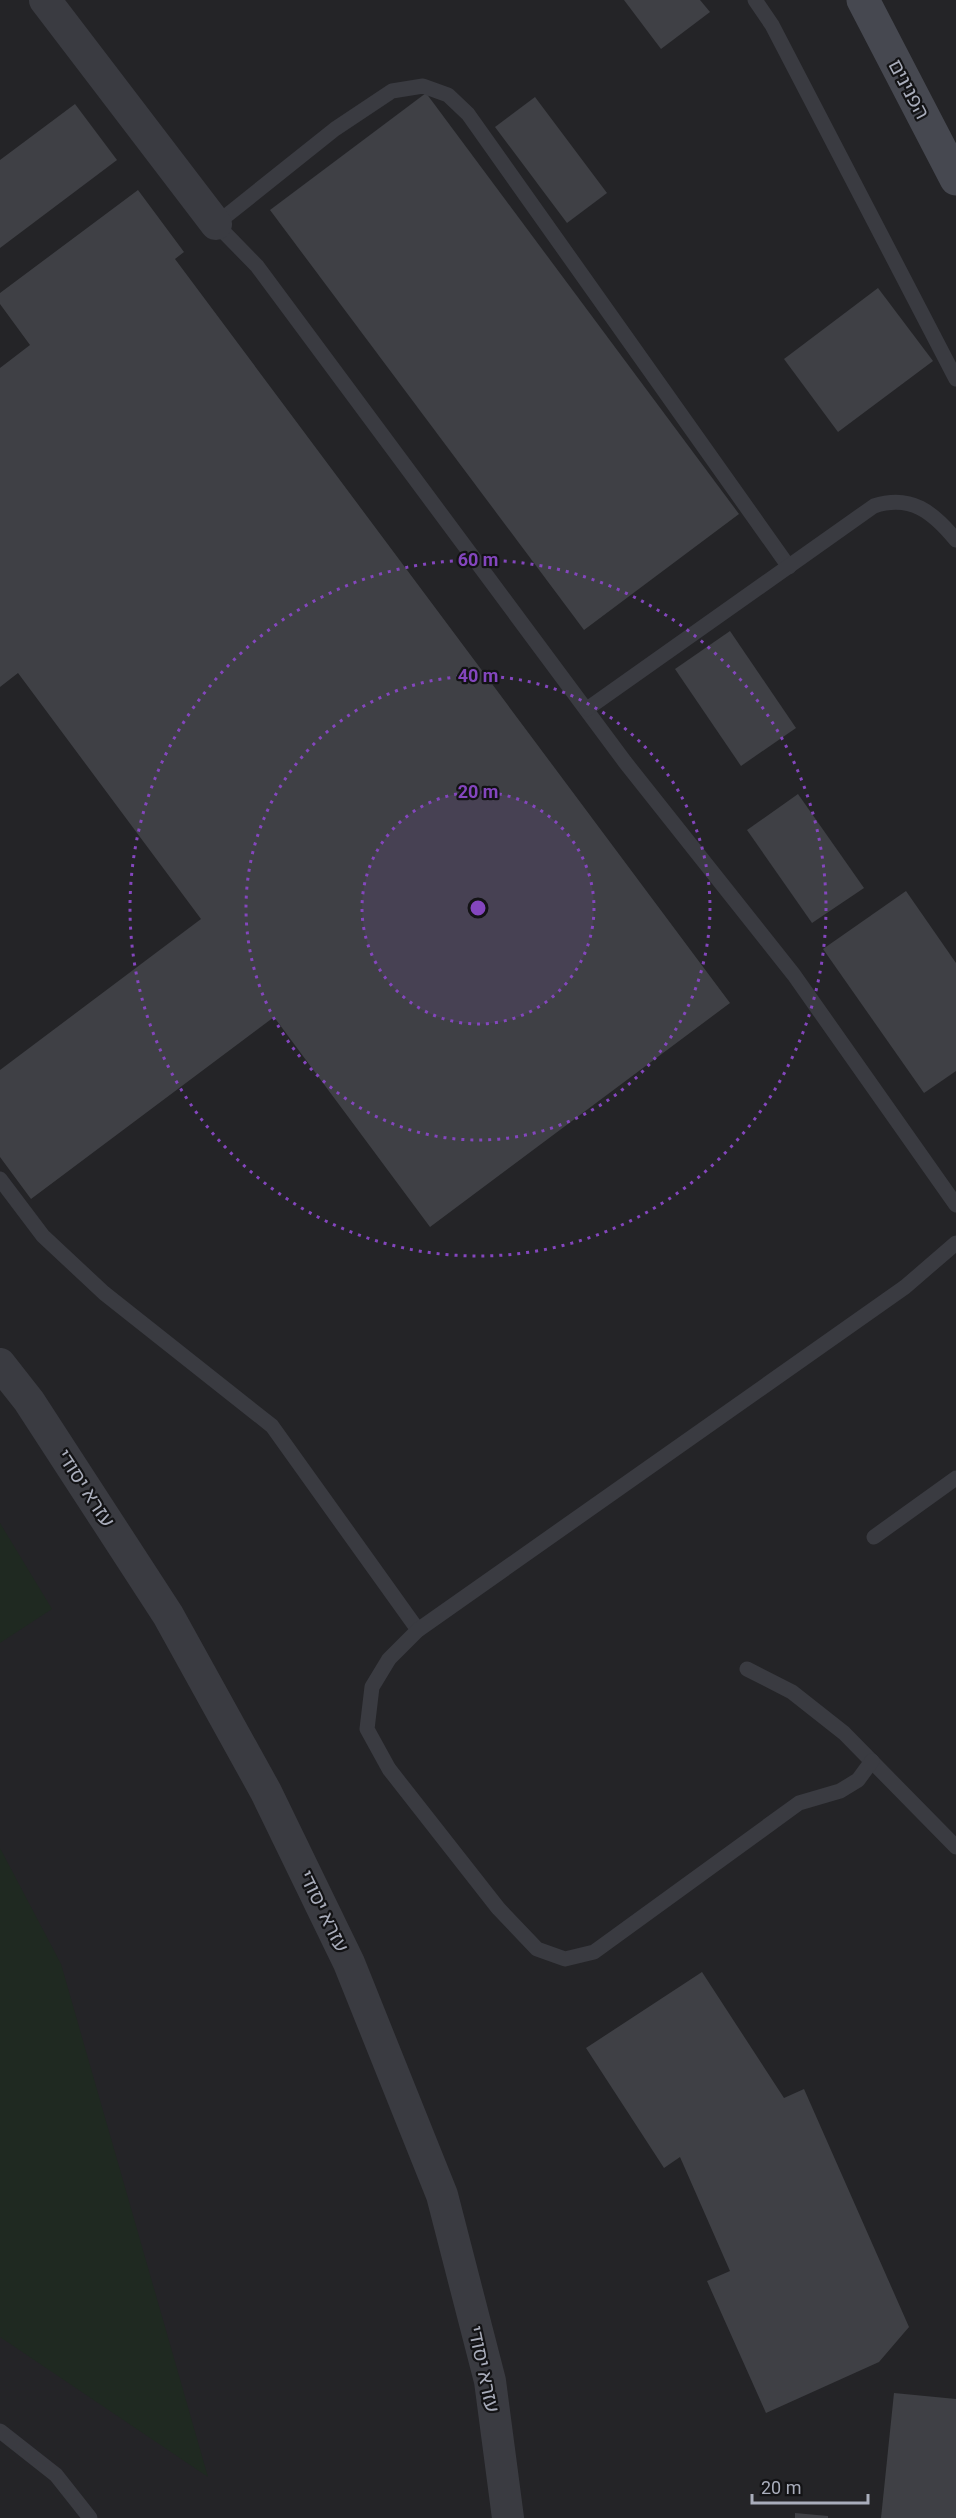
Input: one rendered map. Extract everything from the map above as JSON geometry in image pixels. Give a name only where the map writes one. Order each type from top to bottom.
[{"type":"street","points":[[45,0],[216,224]]},
{"type":"street","name":"הפנינים","points":[[863,0],[956,178]]},
{"type":"street","name":"עזרא יסודי","points":[[0,1364],[29,1401],[168,1615],[266,1792],[349,1964],[442,2195],[490,2381],[508,2518]]},
{"type":"lane","points":[[755,0],[772,25],[956,380]]},
{"type":"lane","points":[[789,567],[468,114],[448,94],[423,86],[392,91],[335,129],[216,224],[257,266],[625,762],[794,975],[956,1205]]},
{"type":"lane","points":[[587,710],[874,506],[888,502],[908,503],[928,511],[956,540]]},
{"type":"lane","points":[[0,1179],[43,1236],[104,1293],[272,1426],[418,1630]]},
{"type":"lane","points":[[872,1761],[858,1780],[840,1791],[799,1803],[594,1952],[565,1959],[537,1949],[498,1908],[389,1769],[367,1729],[372,1687],[389,1659],[418,1630],[905,1287],[956,1243]]},
{"type":"lane","points":[[874,1537],[956,1478]]},
{"type":"lane","points":[[747,1669],[792,1692],[844,1732],[956,1847]]},
{"type":"lane","points":[[0,2431],[56,2475],[90,2518]]},
{"type":"shaded area","points":[[0,0],[956,0],[956,2518],[0,2518]]},
{"type":"shaded area","points":[[0,1523],[52,1609],[0,1643]]},
{"type":"shaded area","points":[[0,1848],[61,1964],[208,2477],[0,2337]]},
{"type":"building","points":[[624,0],[700,0],[710,12],[661,49]]},
{"type":"building","points":[[426,93],[739,514],[584,630],[270,210]]},
{"type":"building","points":[[535,97],[607,193],[567,223],[495,127]]},
{"type":"building","points":[[75,104],[117,160],[0,248],[0,160]]},
{"type":"building","points":[[138,190],[184,252],[175,259],[730,1003],[430,1227],[274,1017],[31,1199],[0,1157],[0,1070],[201,919],[18,673],[0,687],[0,368],[30,345],[0,304],[0,293]]},
{"type":"building","points":[[878,288],[933,361],[838,432],[784,359]]},
{"type":"building","points":[[730,631],[796,728],[741,766],[675,669]]},
{"type":"building","points":[[798,794],[864,888],[812,923],[747,830]]},
{"type":"building","points":[[906,891],[956,963],[956,1071],[924,1093],[823,949]]},
{"type":"building","points":[[702,1972],[784,2098],[804,2089],[909,2327],[879,2362],[766,2413],[707,2281],[730,2271],[680,2157],[664,2168],[586,2048]]},
{"type":"building","points":[[894,2393],[956,2399],[956,2518],[881,2518]]},
{"type":"building","points":[[795,2513],[828,2516],[828,2518],[795,2518]]}]
